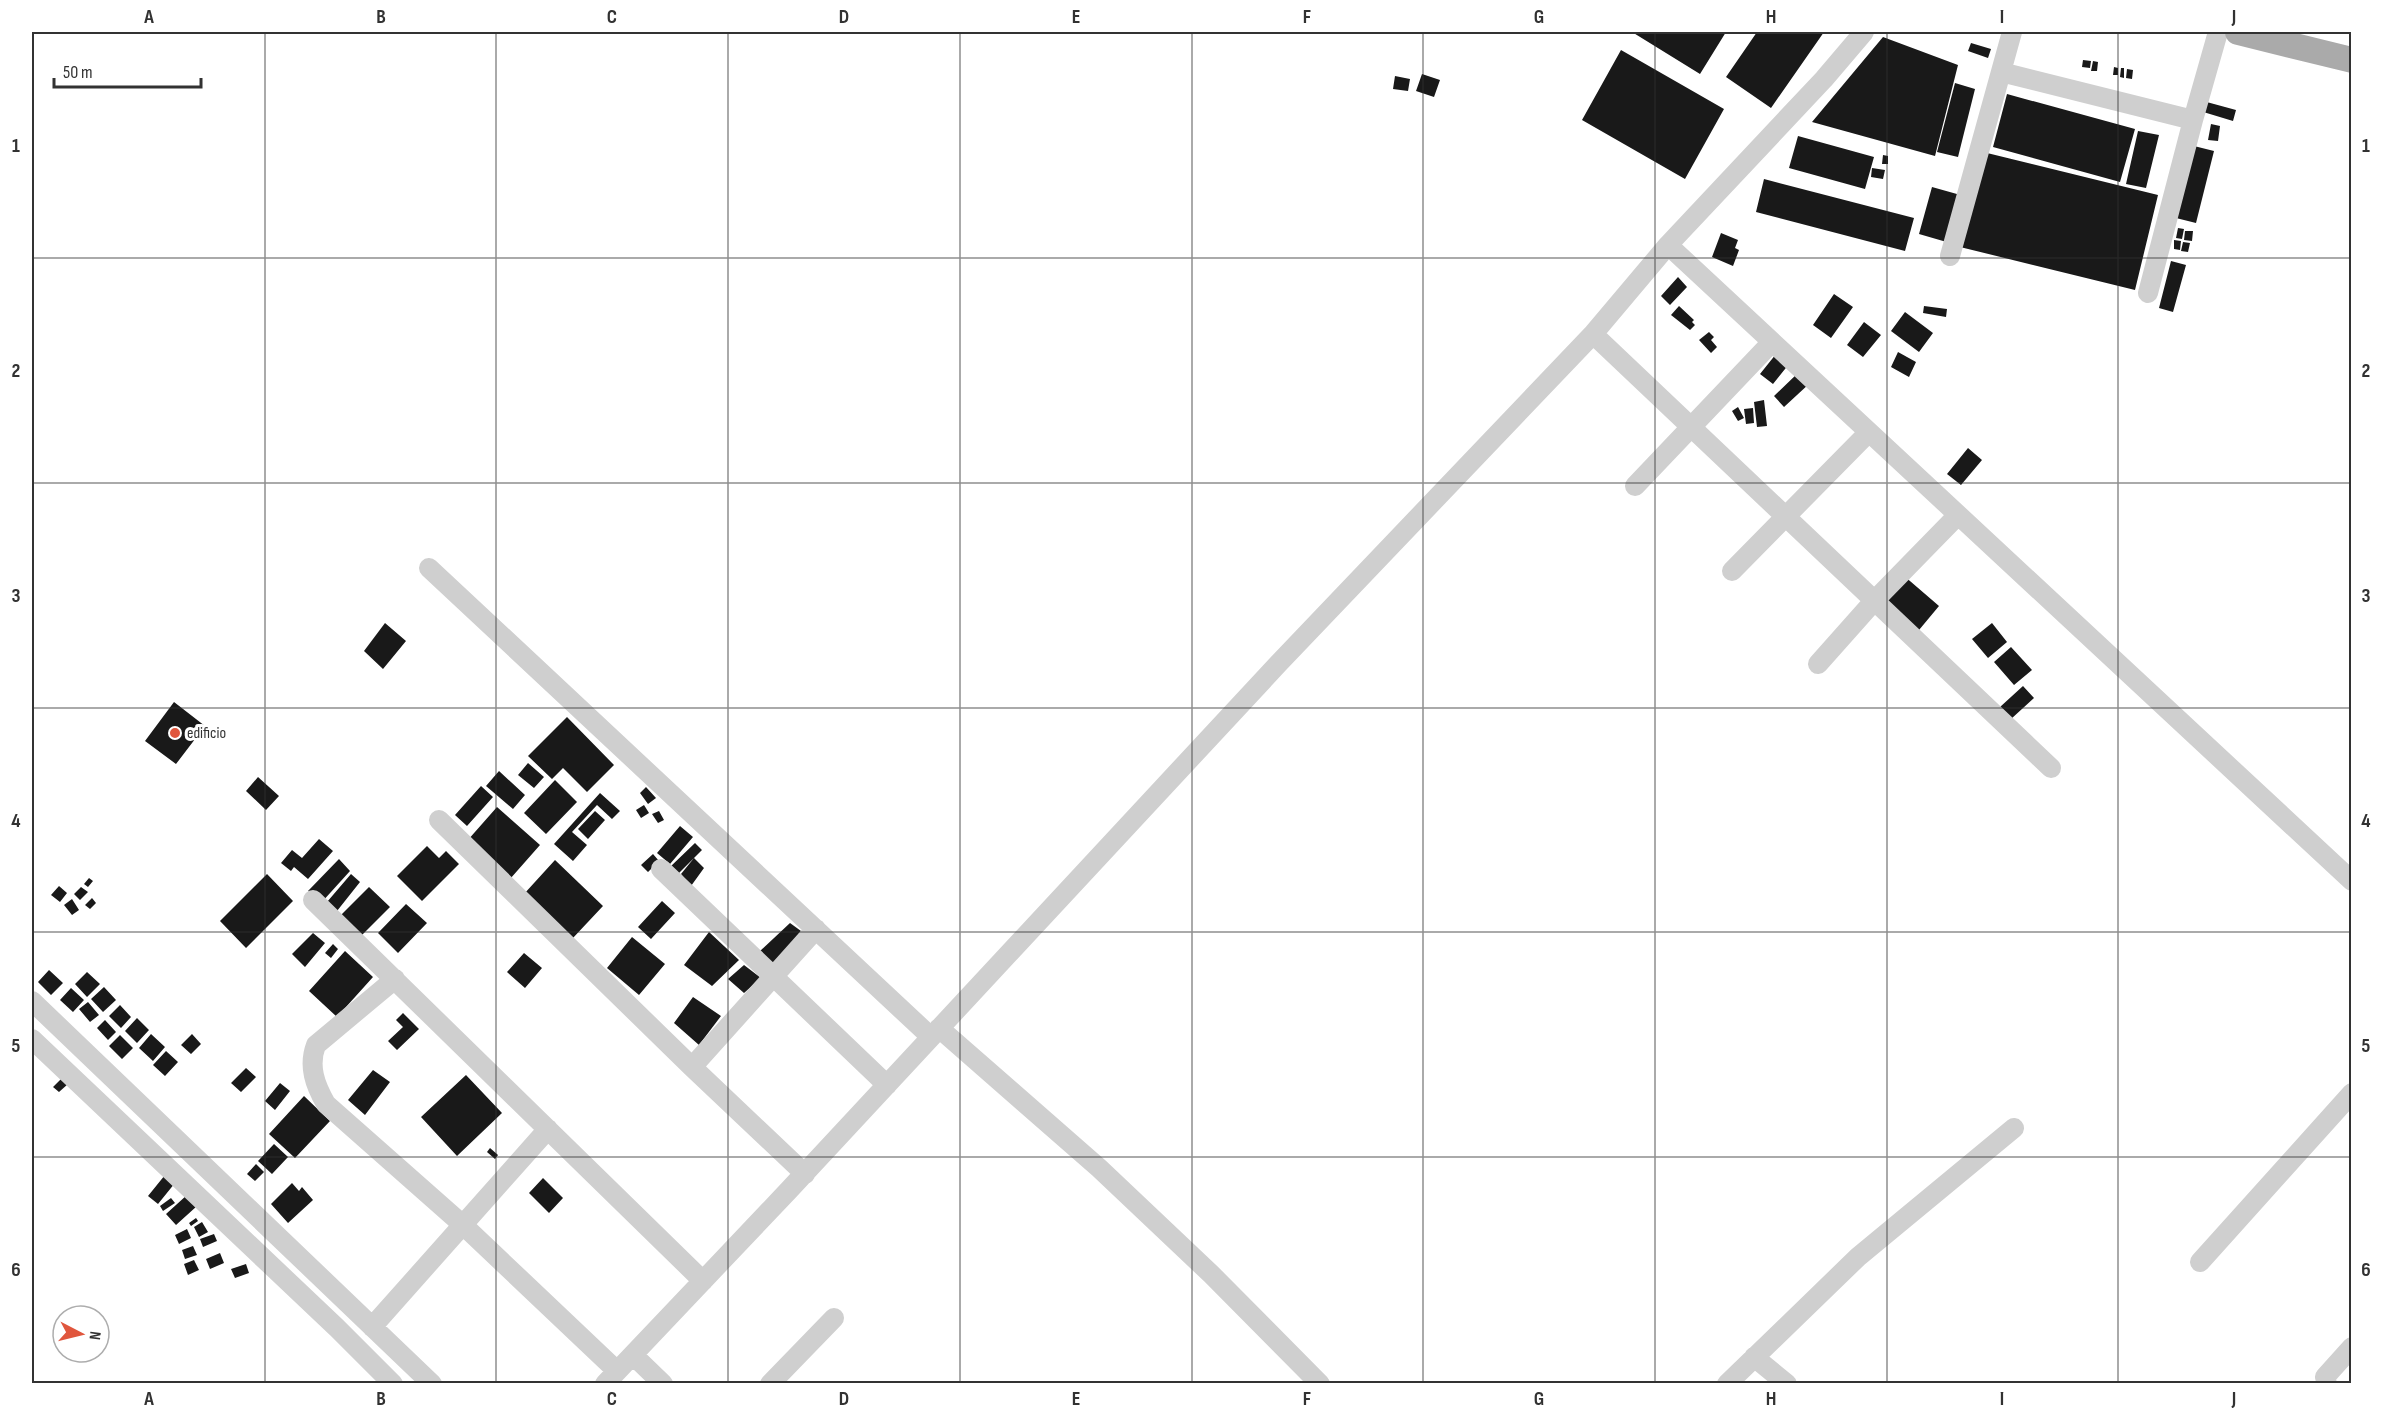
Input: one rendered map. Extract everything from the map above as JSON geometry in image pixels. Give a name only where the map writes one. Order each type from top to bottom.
[{"type":"main road","points":[[2238,32],[2352,60]]},
{"type":"street","points":[[395,980],[316,1046],[312,1058],[316,1087],[326,1104],[463,1225],[611,1377],[704,1281],[1278,664],[1593,333],[1668,245],[1824,79],[1864,32]]},
{"type":"street","points":[[1950,256],[2012,32]]},
{"type":"street","points":[[2148,293],[2218,32]]},
{"type":"street","points":[[2001,72],[2193,120]]},
{"type":"street","points":[[1668,245],[2352,881]]},
{"type":"street","points":[[1593,333],[2051,768]]},
{"type":"street","points":[[1635,486],[1772,342]]},
{"type":"street","points":[[1732,571],[1869,432]]},
{"type":"street","points":[[1818,664],[1874,601],[1958,515]]},
{"type":"street","points":[[429,568],[816,928],[935,1033],[1099,1168],[1211,1274],[1320,1383]]},
{"type":"street","points":[[439,820],[692,1067],[805,1173]]},
{"type":"street","points":[[661,869],[887,1085]]},
{"type":"street","points":[[313,900],[704,1281]]},
{"type":"street","points":[[692,1067],[816,928]]},
{"type":"street","points":[[32,1001],[334,1307],[393,1383]]},
{"type":"street","points":[[32,1039],[334,1307],[372,1327],[432,1383]]},
{"type":"street","points":[[2200,1262],[2352,1093]]},
{"type":"street","points":[[1727,1383],[1858,1257],[2014,1128]]},
{"type":"street","points":[[372,1327],[548,1129]]},
{"type":"street","points":[[770,1383],[834,1318]]},
{"type":"street","points":[[2327,1383],[2325,1377],[2352,1347]]},
{"type":"street","points":[[633,1355],[663,1383]]},
{"type":"street","points":[[1754,1357],[1786,1383]]},
{"type":"building","points":[[1632,32],[1726,32],[1700,74]]},
{"type":"building","points":[[1757,32],[1824,32],[1771,108],[1726,77]]},
{"type":"building","points":[[1883,37],[1958,65],[1935,156],[1812,122]]},
{"type":"building","points":[[1971,43],[1991,49],[1988,58],[1968,51]]},
{"type":"building","points":[[1621,50],[1724,109],[1685,179],[1582,120]]},
{"type":"building","points":[[2083,60],[2091,61],[2090,68],[2082,67]]},
{"type":"building","points":[[2093,61],[2098,62],[2097,71],[2091,71]]},
{"type":"building","points":[[2114,67],[2118,68],[2118,75],[2113,75]]},
{"type":"building","points":[[2121,68],[2124,68],[2124,78],[2120,77]]},
{"type":"building","points":[[2127,69],[2133,70],[2132,79],[2126,78]]},
{"type":"building","points":[[1422,74],[1440,80],[1434,97],[1416,91]]},
{"type":"building","points":[[1395,76],[1410,79],[1408,91],[1393,89]]},
{"type":"building","points":[[1955,83],[1975,89],[1958,157],[1937,152]]},
{"type":"building","points":[[2007,94],[2135,129],[2120,182],[1993,147]]},
{"type":"building","points":[[2203,101],[2236,110],[2233,121],[2200,111]]},
{"type":"building","points":[[2211,124],[2220,126],[2218,141],[2208,140]]},
{"type":"building","points":[[2138,131],[2159,135],[2146,188],[2126,184]]},
{"type":"building","points":[[1798,136],[1874,157],[1865,189],[1789,168]]},
{"type":"building","points":[[2190,145],[2214,151],[2196,223],[2172,217]]},
{"type":"building","points":[[1983,152],[2158,195],[2135,290],[1960,247]]},
{"type":"building","points":[[1883,155],[1888,156],[1888,164],[1882,164]]},
{"type":"building","points":[[1872,168],[1885,170],[1883,179],[1871,177]]},
{"type":"building","points":[[1764,179],[1914,218],[1905,251],[1756,212]]},
{"type":"building","points":[[1932,187],[1964,196],[1950,243],[1919,234]]},
{"type":"building","points":[[2178,228],[2184,229],[2182,239],[2176,238]]},
{"type":"building","points":[[2185,231],[2193,231],[2192,241],[2184,240]]},
{"type":"building","points":[[1721,233],[1738,240],[1735,248],[1739,250],[1733,266],[1712,257]]},
{"type":"building","points":[[2174,240],[2181,241],[2180,250],[2174,249]]},
{"type":"building","points":[[2183,242],[2190,243],[2188,252],[2181,251]]},
{"type":"building","points":[[2171,261],[2186,265],[2173,312],[2159,308]]},
{"type":"building","points":[[1678,277],[1687,287],[1670,305],[1661,296]]},
{"type":"building","points":[[1834,294],[1853,307],[1831,338],[1813,325]]},
{"type":"building","points":[[1679,306],[1694,320],[1692,322],[1695,325],[1690,330],[1671,315]]},
{"type":"building","points":[[1924,306],[1947,309],[1946,317],[1923,313]]},
{"type":"building","points":[[1905,312],[1933,333],[1919,352],[1891,331]]},
{"type":"building","points":[[1864,322],[1881,335],[1863,357],[1847,345]]},
{"type":"building","points":[[1709,332],[1714,337],[1711,340],[1717,347],[1711,353],[1699,340]]},
{"type":"building","points":[[1898,352],[1916,362],[1909,377],[1891,367]]},
{"type":"building","points":[[1776,354],[1789,364],[1773,384],[1760,374]]},
{"type":"building","points":[[1799,372],[1810,383],[1784,407],[1774,396]]},
{"type":"building","points":[[1764,400],[1767,426],[1757,427],[1754,402]]},
{"type":"building","points":[[1738,407],[1744,418],[1738,421],[1732,411]]},
{"type":"building","points":[[1753,408],[1754,423],[1746,424],[1744,409]]},
{"type":"building","points":[[1968,448],[1982,460],[1961,485],[1947,474]]},
{"type":"building","points":[[1903,575],[1939,606],[1919,630],[1883,599]]},
{"type":"building","points":[[385,623],[406,641],[383,669],[364,651]]},
{"type":"building","points":[[1992,623],[2007,642],[1988,658],[1972,639]]},
{"type":"building","points":[[2011,647],[2032,670],[2014,685],[1994,662]]},
{"type":"building","points":[[2023,686],[2034,698],[2011,719],[2000,707]]},
{"type":"building","name":"edificio","points":[[174,702],[205,726],[176,764],[145,741]]},
{"type":"building","points":[[567,717],[614,765],[587,792],[563,768],[552,779],[528,756]]},
{"type":"building","points":[[528,763],[544,777],[534,788],[518,775]]},
{"type":"building","points":[[499,771],[525,795],[513,809],[486,786]]},
{"type":"building","points":[[258,777],[279,796],[266,810],[246,791]]},
{"type":"building","points":[[555,780],[577,802],[546,834],[524,813]]},
{"type":"building","points":[[481,786],[493,797],[467,826],[455,815]]},
{"type":"building","points":[[646,787],[656,798],[648,804],[640,793]]},
{"type":"building","points":[[600,793],[620,811],[612,819],[597,805],[572,832],[587,845],[573,861],[554,844]]},
{"type":"building","points":[[644,805],[649,813],[641,818],[636,810]]},
{"type":"building","points":[[497,807],[540,845],[510,879],[467,841]]},
{"type":"building","points":[[595,811],[605,820],[588,839],[578,829]]},
{"type":"building","points":[[659,811],[664,820],[658,823],[652,814]]},
{"type":"building","points":[[680,826],[693,837],[670,864],[657,853]]},
{"type":"building","points":[[319,839],[333,851],[308,879],[294,867],[291,871],[281,863],[292,850],[302,858]]},
{"type":"building","points":[[695,843],[702,850],[678,874],[670,867]]},
{"type":"building","points":[[427,846],[439,858],[446,851],[459,864],[422,901],[397,876]]},
{"type":"building","points":[[653,854],[659,861],[648,872],[641,865]]},
{"type":"building","points":[[694,858],[704,868],[691,886],[681,874]]},
{"type":"building","points":[[339,859],[350,871],[321,903],[308,891]]},
{"type":"building","points":[[555,860],[603,906],[572,939],[524,894]]},
{"type":"building","points":[[267,874],[293,901],[246,948],[220,921]]},
{"type":"building","points":[[351,874],[360,882],[337,911],[327,902]]},
{"type":"building","points":[[89,878],[93,881],[88,887],[84,884]]},
{"type":"building","points":[[59,886],[67,893],[60,902],[51,895]]},
{"type":"building","points":[[81,887],[88,892],[80,900],[74,894]]},
{"type":"building","points":[[369,887],[390,907],[361,936],[340,916]]},
{"type":"building","points":[[92,898],[96,903],[90,909],[85,905]]},
{"type":"building","points":[[72,899],[79,910],[72,915],[64,905]]},
{"type":"building","points":[[662,901],[675,913],[651,939],[638,927]]},
{"type":"building","points":[[406,904],[427,923],[398,953],[378,933]]},
{"type":"building","points":[[790,923],[801,931],[773,966],[759,952]]},
{"type":"building","points":[[709,932],[739,960],[712,986],[684,965]]},
{"type":"building","points":[[313,933],[325,943],[305,967],[292,954]]},
{"type":"building","points":[[632,937],[665,964],[639,995],[607,968]]},
{"type":"building","points":[[333,944],[338,949],[331,958],[325,953]]},
{"type":"building","points":[[345,951],[373,977],[337,1017],[309,991]]},
{"type":"building","points":[[524,953],[542,968],[525,988],[507,972]]},
{"type":"building","points":[[744,965],[761,978],[744,993],[728,979]]},
{"type":"building","points":[[49,970],[63,983],[51,995],[38,982]]},
{"type":"building","points":[[87,972],[100,984],[87,997],[75,984]]},
{"type":"building","points":[[104,987],[116,1000],[103,1012],[91,999]]},
{"type":"building","points":[[71,988],[84,1000],[73,1012],[60,1000]]},
{"type":"building","points":[[693,997],[721,1016],[699,1045],[674,1023]]},
{"type":"building","points":[[88,1002],[99,1015],[90,1022],[79,1009]]},
{"type":"building","points":[[120,1005],[131,1017],[121,1028],[109,1016]]},
{"type":"building","points":[[403,1013],[419,1029],[397,1050],[388,1041],[403,1027],[396,1020]]},
{"type":"building","points":[[137,1018],[149,1030],[137,1043],[125,1031]]},
{"type":"building","points":[[105,1020],[116,1032],[108,1040],[97,1028]]},
{"type":"building","points":[[151,1034],[165,1047],[153,1061],[139,1048]]},
{"type":"building","points":[[192,1034],[201,1044],[191,1054],[181,1045]]},
{"type":"building","points":[[120,1035],[133,1048],[122,1059],[109,1046]]},
{"type":"building","points":[[166,1051],[178,1062],[165,1076],[153,1065]]},
{"type":"building","points":[[246,1068],[256,1077],[241,1092],[231,1083]]},
{"type":"building","points":[[373,1070],[390,1082],[365,1115],[348,1100]]},
{"type":"building","points":[[466,1075],[502,1113],[457,1156],[421,1117]]},
{"type":"building","points":[[62,1078],[68,1084],[59,1092],[53,1087]]},
{"type":"building","points":[[280,1083],[290,1091],[275,1110],[265,1101]]},
{"type":"building","points":[[304,1096],[330,1121],[295,1158],[269,1134]]},
{"type":"building","points":[[274,1144],[288,1157],[272,1174],[258,1161]]},
{"type":"building","points":[[490,1148],[498,1155],[495,1159],[487,1152]]},
{"type":"building","points":[[256,1164],[264,1172],[255,1181],[247,1174]]},
{"type":"building","points":[[165,1175],[175,1183],[158,1204],[148,1196]]},
{"type":"building","points":[[543,1178],[563,1198],[549,1213],[529,1193]]},
{"type":"building","points":[[292,1183],[299,1191],[302,1187],[313,1200],[288,1223],[271,1204]]},
{"type":"building","points":[[187,1195],[197,1206],[176,1225],[166,1214]]},
{"type":"building","points":[[171,1198],[175,1203],[163,1211],[160,1206]]},
{"type":"building","points":[[196,1218],[198,1221],[191,1226],[189,1223]]},
{"type":"building","points":[[202,1222],[208,1232],[199,1237],[194,1227]]},
{"type":"building","points":[[187,1229],[191,1238],[179,1244],[175,1235]]},
{"type":"building","points":[[214,1234],[217,1241],[203,1247],[200,1239]]},
{"type":"building","points":[[193,1246],[197,1255],[185,1259],[182,1250]]},
{"type":"building","points":[[220,1253],[224,1263],[210,1269],[206,1259]]},
{"type":"building","points":[[194,1260],[199,1270],[188,1275],[184,1264]]},
{"type":"building","points":[[246,1264],[249,1273],[235,1278],[231,1269]]},
{"type":"place","name":"edificio","points":[[175,733]]}]
